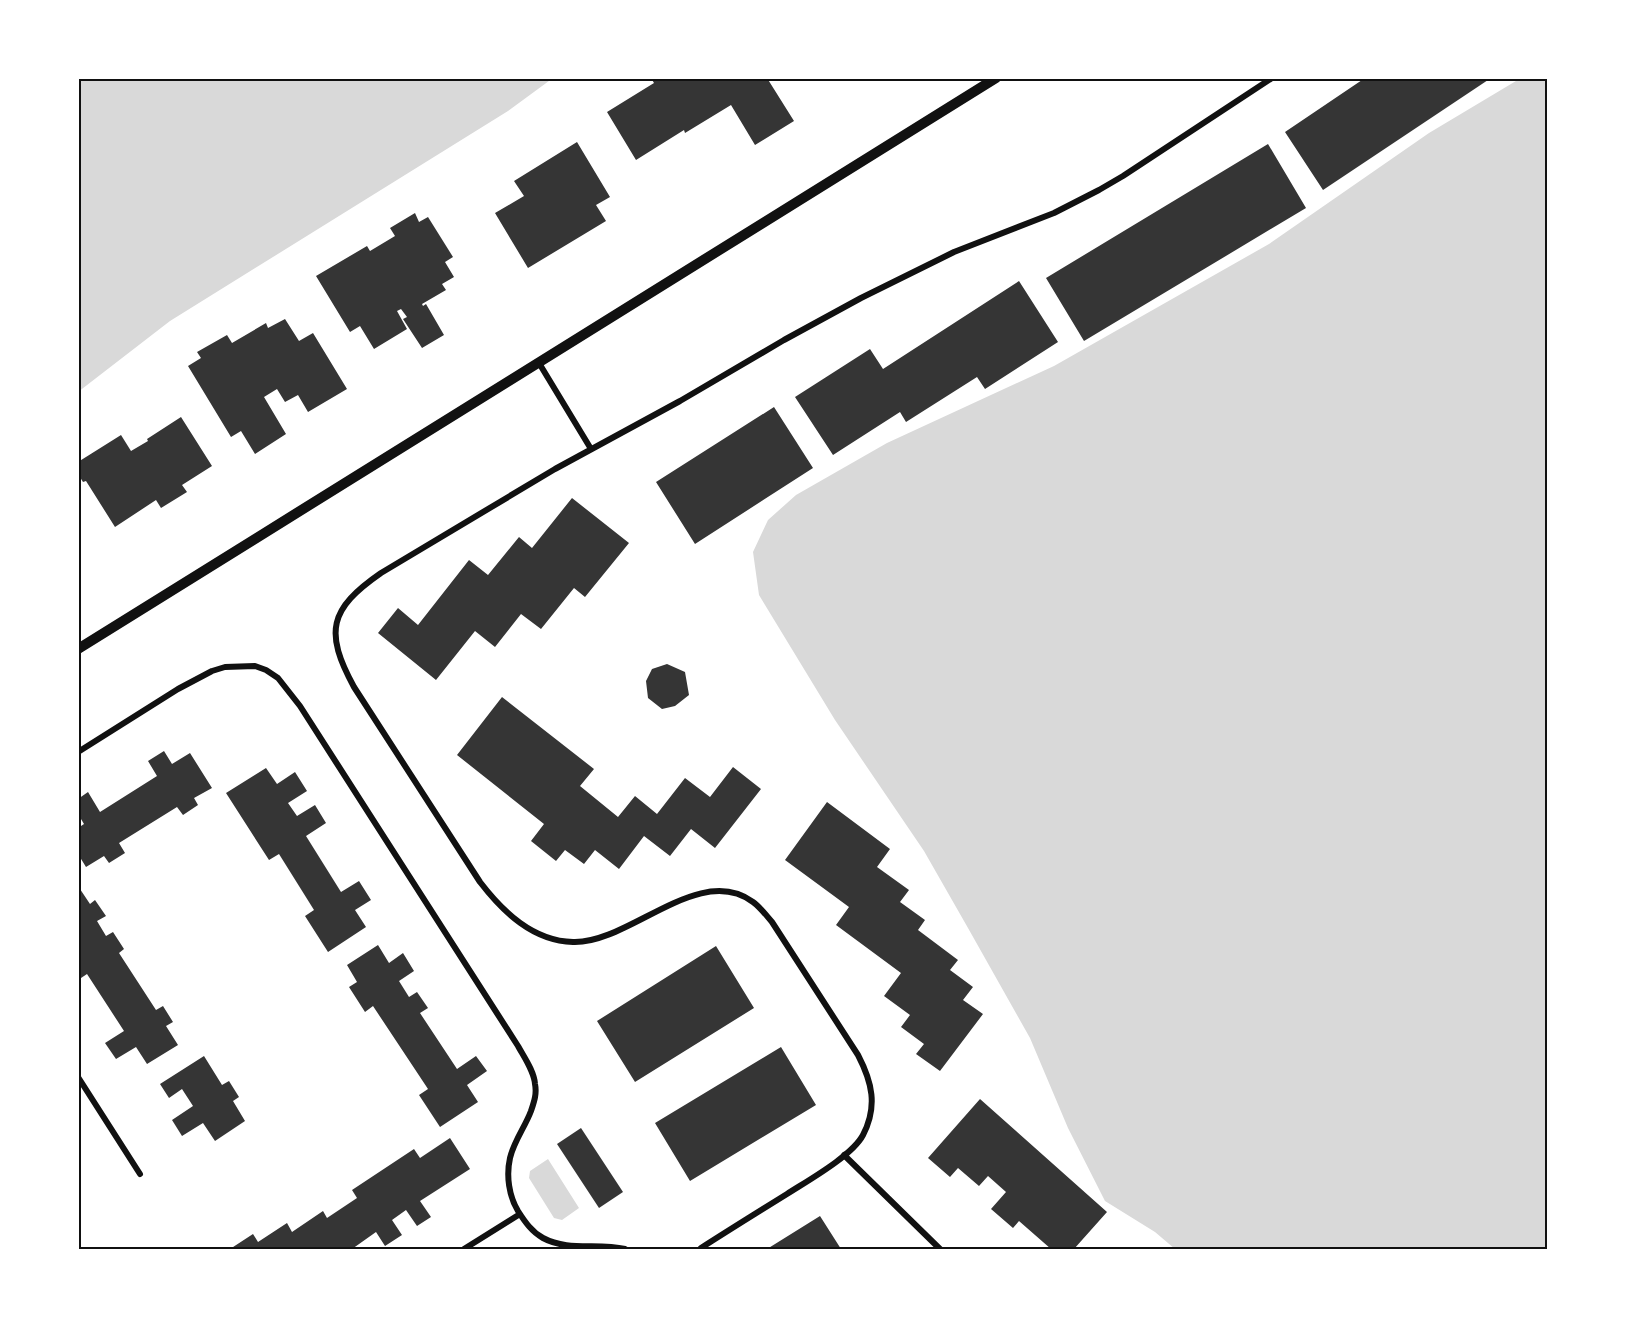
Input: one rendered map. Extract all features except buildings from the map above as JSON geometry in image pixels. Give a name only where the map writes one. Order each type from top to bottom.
[{"type":"street","points":[[78,649],[996,78]]},
{"type":"street","points":[[701,1248],[816,1176],[844,1155],[863,1136],[871,1107],[871,1086],[858,1055],[778,931],[762,910],[738,894],[722,891],[704,893],[593,940],[572,942],[552,938],[527,928],[495,903],[354,687],[336,648],[335,629],[338,614],[362,586],[519,489],[894,281],[954,252],[1077,202],[1123,176],[1272,78]]},
{"type":"street","points":[[539,363],[591,449]]},
{"type":"street","points":[[78,752],[198,678],[225,667],[255,666],[278,678],[300,706],[529,1065],[536,1083],[535,1098],[528,1120],[510,1156],[508,1172],[510,1190],[520,1214],[530,1228],[544,1238],[562,1245],[614,1246],[625,1249]]},
{"type":"street","points":[[78,1077],[140,1174]]},
{"type":"street","points":[[844,1155],[940,1249]]},
{"type":"street","points":[[464,1249],[520,1214]]},
{"type":"shaded area","points":[[78,78],[553,78],[508,111],[170,321],[78,392]]},
{"type":"shaded area","points":[[1521,78],[1547,78],[1547,1249],[1175,1249],[1155,1232],[1105,1201],[1068,1128],[1030,1038],[968,928],[924,851],[835,720],[759,595],[753,552],[768,520],[796,495],[887,443],[1054,366],[1269,244],[1429,133]]},
{"type":"shaded area","points":[[548,1159],[579,1208],[562,1220],[554,1218],[529,1178],[530,1171]]}]
